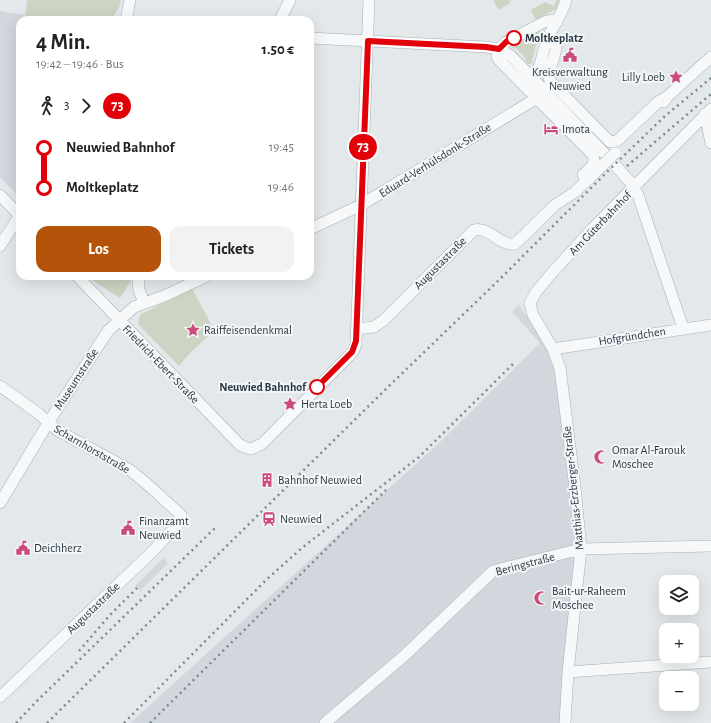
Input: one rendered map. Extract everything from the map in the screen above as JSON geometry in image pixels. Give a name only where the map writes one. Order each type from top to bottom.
[{"type":"street","points":[[127,16],[130,0]]},
{"type":"street","points":[[282,16],[290,0]]},
{"type":"street","points":[[356,329],[369,0]]},
{"type":"street","points":[[532,78],[537,72],[549,35],[562,12],[566,0]]},
{"type":"street","points":[[557,22],[549,21],[537,25],[506,42],[499,49],[497,54],[498,58],[540,94],[607,156],[634,187],[683,328]]},
{"type":"street","name":"Augustastraße","points":[[549,35],[556,44],[549,74],[550,81],[608,141],[613,142],[617,141],[658,102],[668,96],[711,57]]},
{"type":"street","points":[[314,38],[486,47],[499,49],[511,56],[532,78],[540,94]]},
{"type":"street","name":"Augustastraße","points":[[540,94],[595,159],[594,163],[566,191],[564,200]]},
{"type":"street","name":"Eduard-Verhülsdonk-Straße","points":[[314,227],[361,205],[540,94]]},
{"type":"street","name":"Augustastraße","points":[[356,329],[370,328],[380,323],[472,231],[477,229],[482,230],[510,244],[515,244],[555,205],[575,192],[605,163],[659,109],[668,96]]},
{"type":"street","points":[[708,112],[711,143]]},
{"type":"street","name":"Am Güterbahnhof","points":[[553,349],[533,315],[530,303],[536,292],[593,228],[708,112]]},
{"type":"street","points":[[0,195],[16,212]]},
{"type":"street","points":[[0,246],[16,222]]},
{"type":"street","name":"Friedrich-Ebert-Straße","points":[[81,280],[235,439],[244,447],[251,449],[266,440],[349,356],[354,350],[356,344],[356,329]]},
{"type":"street","points":[[139,280],[139,289],[144,302]]},
{"type":"street","points":[[119,320],[134,307],[144,302],[164,296],[199,280]]},
{"type":"street","name":"Museumstraße","points":[[0,503],[48,423],[104,336],[119,320]]},
{"type":"street","name":"Hofgründchen","points":[[553,349],[683,328],[711,325]]},
{"type":"street","name":"Matthias-Erzberger-Straße","points":[[553,349],[560,368],[581,549],[568,672],[565,723]]},
{"type":"street","name":"Scharnhorststraße","points":[[0,386],[39,414],[57,430],[130,470],[181,515]]},
{"type":"street","name":"Augustastraße","points":[[0,697],[153,551],[177,525],[181,515]]},
{"type":"street","name":"Beringstraße","points":[[325,723],[404,656],[493,571],[581,549],[711,546]]},
{"type":"street","points":[[568,672],[711,662]]},
{"type":"shaded area","points":[[0,11],[26,16],[16,16],[16,194],[0,177]]},
{"type":"shaded area","points":[[518,305],[553,349],[581,549],[565,723],[130,723],[438,444],[540,343],[512,312]]},
{"type":"shaded area","points":[[163,558],[168,563],[140,591],[135,586]]},
{"type":"green space","points":[[27,0],[121,0],[119,8],[114,16],[25,15]]},
{"type":"green space","points":[[493,0],[510,0],[511,2],[499,10]]},
{"type":"green space","points":[[556,0],[559,0],[557,8],[536,20],[531,10],[545,2],[554,6]]},
{"type":"green space","name":"Moltkeplatz","points":[[540,30],[541,34],[539,42],[537,42],[532,60],[533,62],[528,64],[525,61],[526,59],[516,48],[514,49],[511,45]]},
{"type":"green space","points":[[92,280],[131,280],[120,298]]},
{"type":"green space","points":[[192,288],[214,330],[187,356],[179,366],[138,324],[140,315]]},
{"type":"railway","points":[[47,723],[387,388],[502,277],[610,169],[665,116],[711,78]]},
{"type":"railway","points":[[627,166],[711,94]]},
{"type":"railway","points":[[124,723],[266,580],[303,547],[419,457],[514,363]]},
{"type":"railway","points":[[150,723],[386,490]]},
{"type":"railway","points":[[16,723],[216,527]]},
{"type":"railway","points":[[79,651],[109,616],[137,588]]},
{"type":"bus line","name":"73","points":[[317,387],[352,352],[356,341],[368,41],[486,47],[499,49],[506,42],[514,38]]},
{"type":"place","name":"Moltkeplatz","points":[[514,38]]},
{"type":"place","name":"Kreisverwaltung Neuwied","points":[[570,55]]},
{"type":"place","name":"Lilly Loeb","points":[[676,77]]},
{"type":"place","name":"Imota","points":[[551,129]]},
{"type":"place","name":"Raiffeisendenkmal","points":[[193,330]]},
{"type":"place","name":"Neuwied Bahnhof","points":[[317,387]]},
{"type":"place","name":"Herta Loeb","points":[[290,404]]},
{"type":"place","name":"Omar Al-Farouk Moschee","points":[[601,457]]},
{"type":"place","name":"Bahnhof Neuwied","points":[[267,480]]},
{"type":"place","name":"Neuwied","points":[[269,519]]},
{"type":"place","name":"Finanzamt Neuwied","points":[[128,528]]},
{"type":"place","name":"Deichherz","points":[[23,548]]},
{"type":"place","name":"Bait-ur-Raheem Moschee","points":[[541,598]]}]
